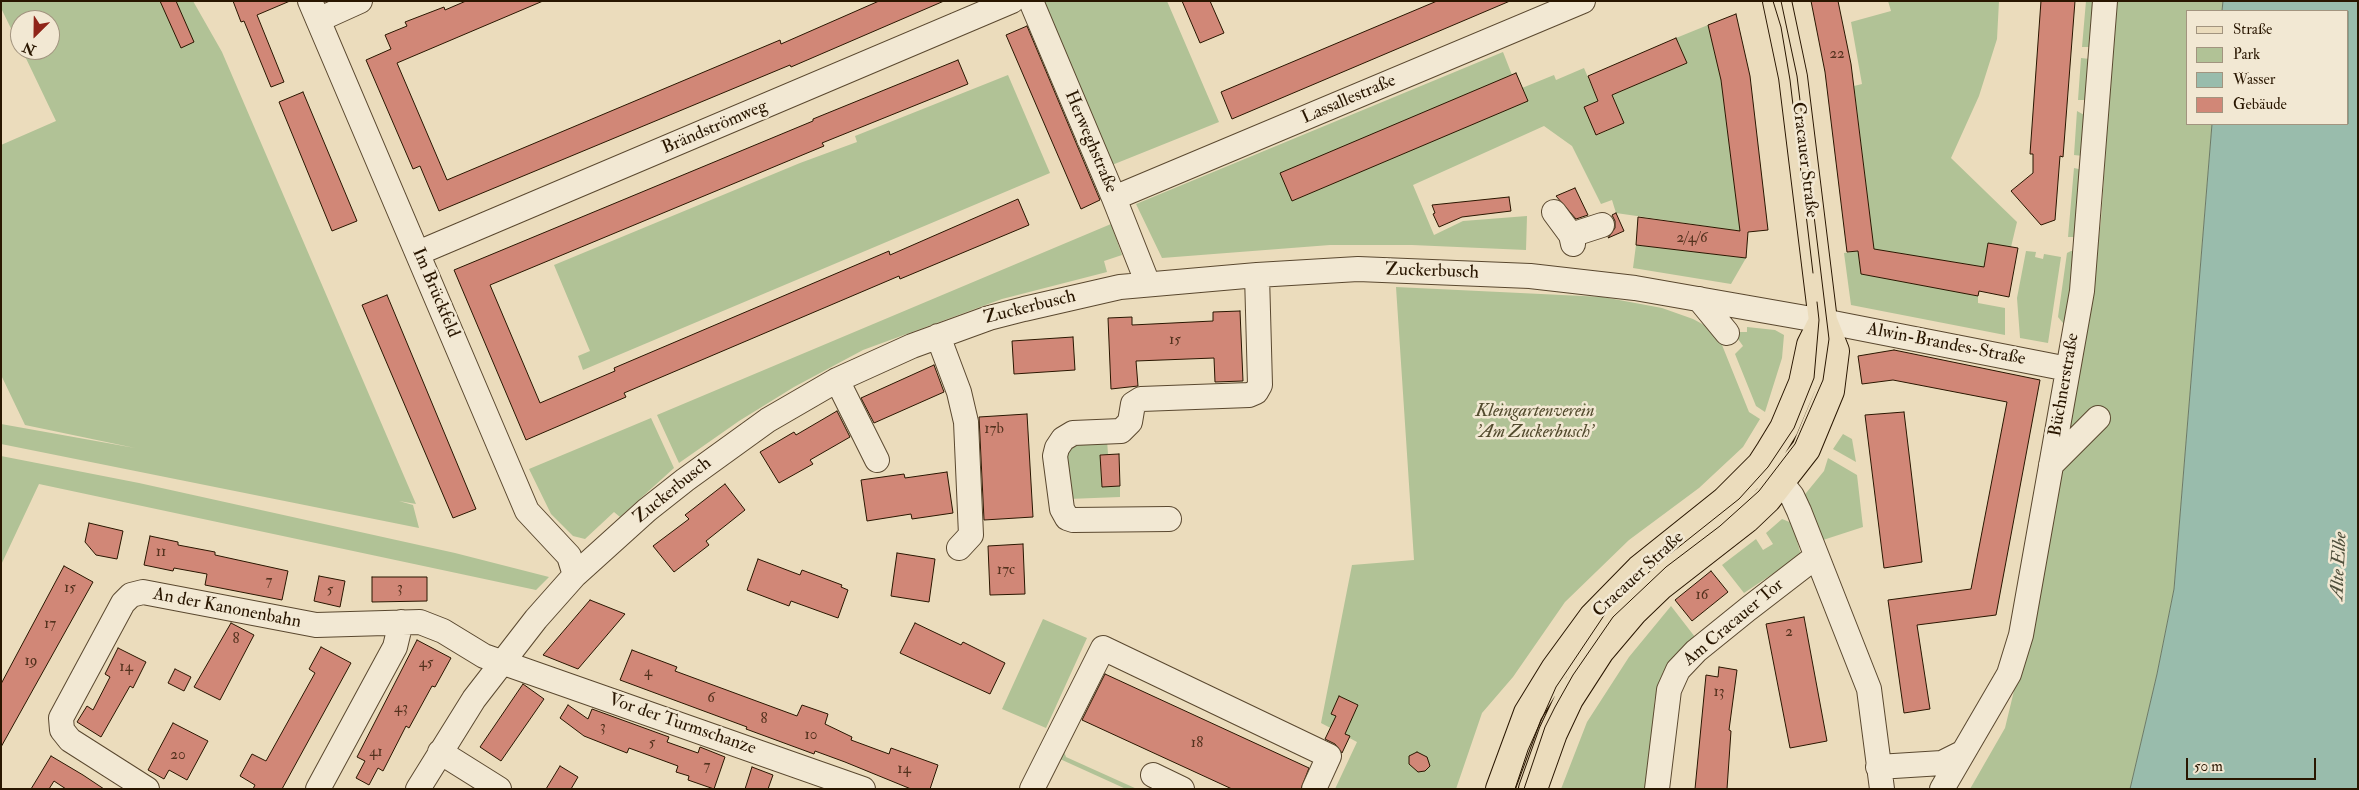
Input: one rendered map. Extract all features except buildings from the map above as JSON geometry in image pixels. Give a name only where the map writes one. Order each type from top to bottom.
[{"type":"main road","name":"Cracauer Straße","points":[[1533,789],[1553,733],[1569,699],[1600,651],[1633,612],[1660,586],[1746,519],[1782,482],[1806,449],[1830,391],[1835,351],[1823,321],[1793,77],[1777,1]]},
{"type":"main road","name":"Cracauer Straße","points":[[1500,789],[1528,713],[1555,669],[1593,616],[1640,569],[1724,501],[1763,461],[1784,428],[1803,383],[1811,345],[1823,321]]},
{"type":"street","points":[[314,10],[360,1]]},
{"type":"street","name":"Brändströmweg","points":[[418,254],[1012,1]]},
{"type":"street","name":"Herweghstraße","points":[[1031,1],[1148,284]]},
{"type":"street","name":"Lassallestraße","points":[[1114,198],[1583,1]]},
{"type":"street","name":"Büchnerstraße","points":[[1942,789],[2010,674],[2016,655],[2082,291],[2105,1]]},
{"type":"street","name":"Im Brückfeld","points":[[314,10],[527,511],[569,556],[575,575]]},
{"type":"street","points":[[1554,212],[1572,240],[1602,225]]},
{"type":"street","name":"Zuckerbusch","points":[[418,789],[474,699],[501,662],[575,575],[648,510],[740,438],[792,404],[886,356],[938,336],[1024,308],[1103,290],[1148,284],[1257,275],[1358,269],[1458,272],[1591,282],[1823,321]]},
{"type":"street","points":[[1169,519],[1073,520],[1067,518],[1062,509],[1055,456],[1057,448],[1063,439],[1073,433],[1121,432],[1130,422],[1133,404],[1141,399],[1249,395],[1256,392],[1260,385],[1257,275]]},
{"type":"street","points":[[1699,299],[1726,333]]},
{"type":"street","name":"Alwin-Brandes-Straße","points":[[1823,321],[2068,369]]},
{"type":"street","points":[[938,336],[959,392],[966,422],[971,535],[959,548]]},
{"type":"street","points":[[838,380],[877,460]]},
{"type":"street","points":[[2051,465],[2098,418]]},
{"type":"street","points":[[1763,461],[1782,482],[1792,496],[1799,511],[1816,559],[1869,689],[1880,778],[1949,761],[1962,753]]},
{"type":"street","name":"Am Cracauer Tor","points":[[1657,789],[1669,690],[1678,670],[1696,651],[1748,609],[1809,562],[1816,559]]},
{"type":"street","name":"An der Kanonenbahn","points":[[146,789],[70,740],[62,730],[61,718],[123,603],[131,595],[143,592],[155,594],[316,626],[401,622],[428,625],[484,656],[501,662]]},
{"type":"street","points":[[318,789],[395,646],[401,622]]},
{"type":"street","points":[[1032,789],[1103,648],[1329,756],[1314,789]]},
{"type":"street","name":"Vor der Turmschanze","points":[[501,662],[864,789]]},
{"type":"street","points":[[440,752],[499,789]]},
{"type":"street","points":[[1153,775],[1182,789]]},
{"type":"green space","points":[[1,1],[193,1],[222,52],[416,504],[399,501],[413,505],[419,528],[1,444],[1,424],[135,448],[25,425],[1,375],[1,145],[56,121],[27,60],[60,60],[60,10],[10,10],[10,26],[1,8]]},
{"type":"green space","points":[[1041,1],[1167,1],[1219,122],[1112,165]]},
{"type":"green space","points":[[1888,1],[1999,1],[1997,39],[1979,96],[1951,158],[2017,222],[2011,247],[1988,243],[1984,267],[1874,249],[1854,86],[1862,84],[1851,22],[1891,11]]},
{"type":"green space","points":[[2086,1],[2093,1],[2091,47],[2082,47]]},
{"type":"green space","points":[[2116,1],[2223,1],[2222,10],[2186,10],[2186,125],[2212,125],[2174,589],[2157,674],[2130,789],[1970,789],[2005,728],[2041,579],[2089,317],[2101,220]]},
{"type":"green space","points":[[1708,25],[1721,80],[1740,231],[1616,213],[1612,200],[1601,204],[1572,146],[1544,126],[1413,185],[1434,235],[1463,221],[1527,216],[1526,250],[1412,245],[1330,245],[1162,258],[1136,204],[1503,52],[1512,75],[1281,173],[1292,201],[1527,101],[1522,88],[1554,75],[1556,80],[1584,68],[1598,101],[1584,107],[1597,135],[1624,123],[1612,95],[1687,63],[1676,38]]},
{"type":"green space","points":[[2081,58],[2090,59],[2087,100],[2078,100]]},
{"type":"green space","points":[[1008,75],[1050,173],[583,370],[578,356],[590,351],[554,265],[800,163],[857,142],[855,136]]},
{"type":"green space","points":[[2077,111],[2086,116],[2083,156],[2074,155]]},
{"type":"green space","points":[[2074,168],[2083,170],[2077,237],[2068,237]]},
{"type":"green space","points":[[1111,224],[1122,255],[1104,261],[1107,272],[1002,299],[863,350],[794,387],[739,421],[679,463],[657,415]]},
{"type":"green space","points":[[1636,245],[1746,258],[1731,284],[1633,268]]},
{"type":"green space","points":[[1858,251],[1861,274],[1978,296],[1978,303],[2005,308],[2005,335],[1851,305],[1844,253]]},
{"type":"green space","points":[[2026,251],[2036,252],[2035,257],[2043,259],[2044,254],[2061,257],[2048,343],[2020,338],[2017,298]]},
{"type":"green space","points":[[2076,251],[2065,323],[2063,323],[2058,317],[2067,253]]},
{"type":"green space","name":"Kleingartenverein 'Am Zuckerbusch'","points":[[1396,287],[1603,297],[1662,308],[1693,319],[1708,327],[1720,340],[1749,412],[1760,419],[1743,447],[1699,488],[1629,540],[1565,602],[1513,677],[1482,713],[1456,789],[1335,789],[1357,742],[1321,723],[1352,565],[1414,560]]},
{"type":"green space","points":[[1747,327],[1775,330],[1784,335],[1782,358],[1765,412],[1756,406],[1735,354],[1743,346],[1733,332],[1747,332]]},
{"type":"green space","points":[[651,418],[674,468],[620,517],[614,512],[585,539],[573,536],[551,514],[529,469]]},
{"type":"green space","points":[[1843,434],[1852,439],[1856,462],[1833,449]]},
{"type":"green space","points":[[1107,440],[1108,454],[1100,454],[1102,487],[1120,486],[1120,497],[1068,499],[1063,451],[1072,444]]},
{"type":"green space","points":[[1,456],[139,483],[455,553],[549,577],[536,590],[39,484],[1,565]]},
{"type":"green space","points":[[1828,458],[1857,475],[1863,527],[1820,541],[1802,498],[1824,471]]},
{"type":"green space","points":[[1782,519],[1792,523],[1801,555],[1744,593],[1722,565],[1756,539],[1763,550],[1773,544],[1766,533]]},
{"type":"green space","points":[[1671,606],[1695,637],[1663,672],[1655,698],[1646,789],[1561,789],[1587,722],[1629,657]]},
{"type":"green space","points":[[1043,619],[1087,638],[1046,728],[1002,709]]},
{"type":"green space","points":[[1062,746],[1066,757],[1137,789],[1126,789],[1060,759]]},
{"type":"water","name":"Alte Elbe","points":[[2223,1],[2358,1],[2358,789],[2130,789],[2157,674],[2174,589],[2212,125],[2349,125],[2349,10],[2222,10]]},
{"type":"tram line","points":[[1773,1],[1781,27],[1790,80],[1813,273]]},
{"type":"tram line","points":[[1524,789],[1545,727],[1555,707],[1573,675],[1613,617],[1666,567],[1720,526],[1759,491],[1795,444],[1823,380],[1829,339],[1797,76],[1781,1]]},
{"type":"tram line","points":[[1515,789],[1528,750],[1556,687],[1607,611],[1661,561],[1739,499],[1768,467],[1794,428],[1814,378],[1819,320],[1817,302]]}]
